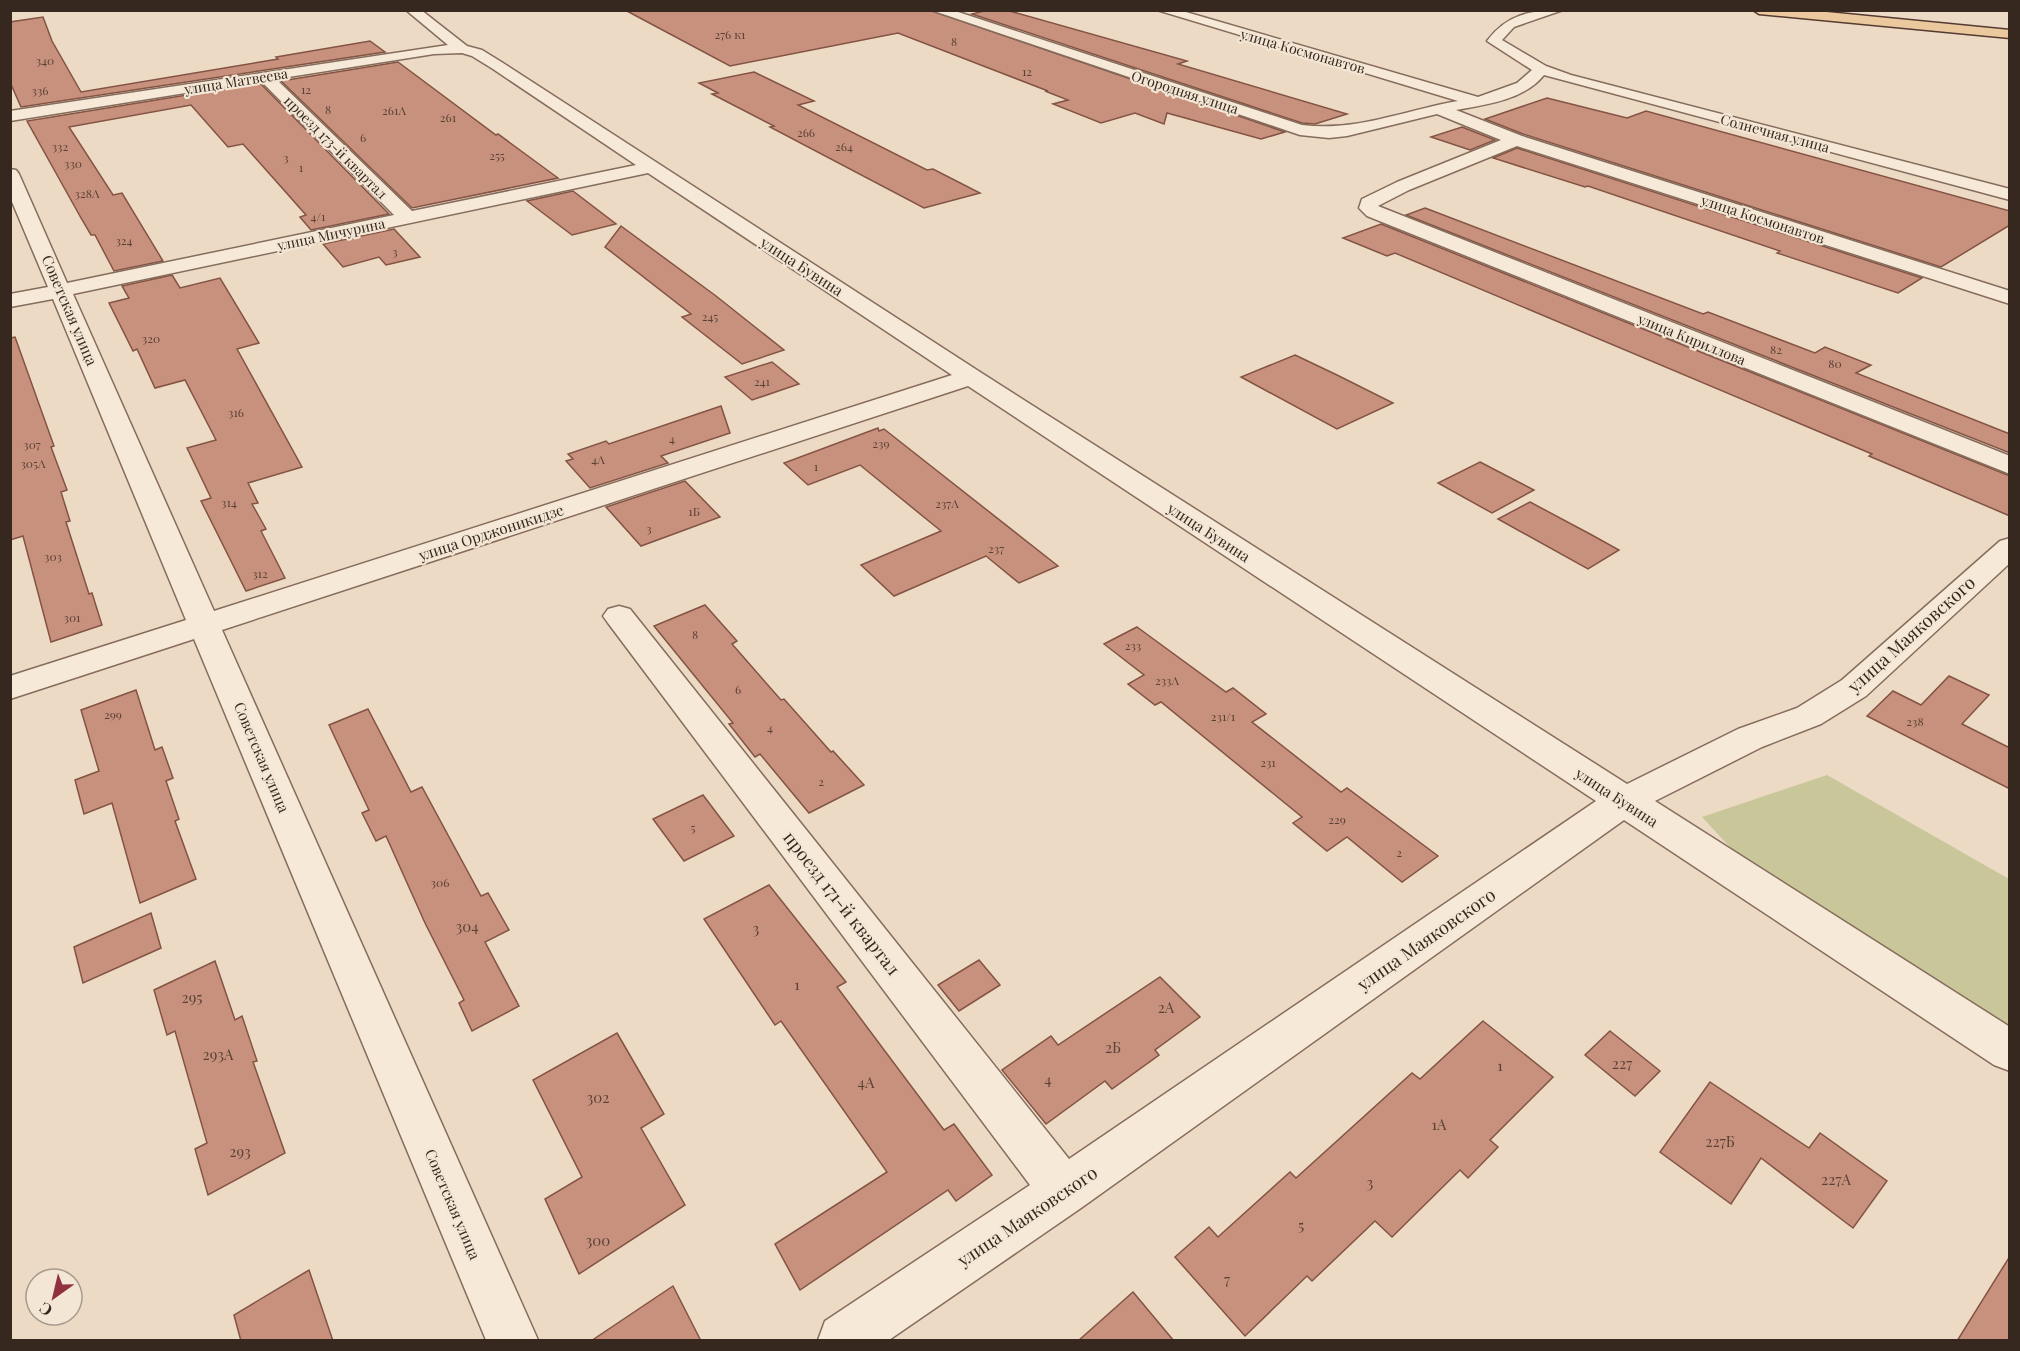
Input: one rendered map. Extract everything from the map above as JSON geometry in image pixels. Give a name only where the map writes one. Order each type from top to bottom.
[{"type":"main road","points":[[1759,10],[2010,34]]},
{"type":"street","name":"улица Бувина","points":[[412,10],[462,49],[477,53],[971,377],[2010,1051]]},
{"type":"street","name":"Огородняя улица","points":[[937,10],[1300,130],[1325,133],[1348,131],[1506,94],[1537,77],[1541,69]]},
{"type":"street","name":"улица Космонавтов","points":[[1163,10],[1478,101]]},
{"type":"street","name":"Солнечная улица","points":[[1557,10],[1509,24],[1494,41],[1541,69],[1566,78],[2010,195]]},
{"type":"street","name":"улица Матвеева","points":[[10,116],[435,50],[462,49]]},
{"type":"street","name":"проезд 173-й квартал","points":[[264,76],[408,218]]},
{"type":"street","name":"улица Космонавтов","points":[[1438,109],[1516,140],[2010,298]]},
{"type":"street","name":"улица Кириллова","points":[[1516,140],[1403,186],[1369,203],[1369,208],[1374,212],[2010,466]]},
{"type":"street","name":"улица Мичурина","points":[[10,302],[651,167]]},
{"type":"street","name":"Советская улица","points":[[10,174],[512,1341]]},
{"type":"street","name":"улица Орджоникидзе","points":[[10,688],[971,377]]},
{"type":"street","name":"улица Маяковского","points":[[844,1341],[1065,1191],[1624,801],[1750,738],[1809,716],[1854,688],[2010,546]]},
{"type":"street","name":"проезд 171-й квартал","points":[[619,616],[1065,1191]]},
{"type":"shaded area","points":[[1827,775],[2009,879],[2009,1029],[1740,858],[1702,817]]},
{"type":"building","points":[[625,10],[929,10],[1285,132],[1261,139],[1167,113],[1164,124],[1135,113],[1101,123],[1053,104],[1068,100],[1045,91],[1048,91],[898,33],[730,66]]},
{"type":"building","points":[[988,10],[1006,10],[1187,61],[1178,64],[1347,114],[1315,124],[1302,123],[972,14]]},
{"type":"building","points":[[43,17],[52,41],[81,92],[370,41],[385,52],[21,107],[10,82],[10,22]]},
{"type":"building","points":[[398,62],[558,178],[412,208],[281,81]]},
{"type":"building","points":[[754,72],[814,101],[798,105],[927,170],[933,169],[980,193],[924,208],[770,127],[774,126],[712,94],[718,93],[699,83]]},
{"type":"building","points":[[260,83],[389,214],[311,230],[300,217],[306,215],[243,144],[228,147],[191,105],[69,127],[113,195],[122,193],[163,261],[114,271],[95,235],[91,235],[81,218],[27,121]]},
{"type":"building","points":[[1547,98],[1627,118],[1646,111],[2010,211],[2010,225],[1941,267],[1523,134],[1485,119]]},
{"type":"building","points":[[1462,127],[1495,140],[1470,150],[1431,137]]},
{"type":"building","points":[[1517,148],[1922,278],[1898,293],[1588,186],[1585,187],[1493,158]]},
{"type":"building","points":[[573,191],[616,224],[572,235],[527,201]]},
{"type":"building","points":[[1425,208],[1703,314],[1708,312],[1815,353],[1825,347],[1871,365],[1856,373],[2010,434],[2010,453],[1406,215]]},
{"type":"building","points":[[1381,224],[2010,476],[2010,516],[1869,456],[1872,454],[1395,253],[1387,256],[1343,238]]},
{"type":"building","points":[[621,226],[716,296],[784,350],[742,364],[682,317],[691,314],[605,247]]},
{"type":"building","points":[[394,229],[420,257],[386,265],[379,257],[343,267],[323,244]]},
{"type":"building","points":[[172,275],[180,288],[220,278],[259,343],[237,349],[302,467],[248,483],[258,503],[252,504],[266,529],[261,531],[285,578],[246,591],[201,501],[211,498],[187,448],[216,440],[185,380],[155,388],[137,349],[133,351],[109,303],[129,298],[122,286]]},
{"type":"building","points":[[15,337],[54,446],[51,447],[67,490],[61,492],[70,521],[66,522],[89,594],[92,593],[102,625],[51,642],[23,536],[10,540],[10,338]]},
{"type":"building","points":[[1295,355],[1393,403],[1337,429],[1241,377]]},
{"type":"building","points":[[772,362],[799,384],[752,400],[725,377]]},
{"type":"building","points":[[721,406],[730,433],[661,456],[668,463],[590,488],[566,461],[573,459],[568,454],[606,441],[609,444]]},
{"type":"building","points":[[878,428],[879,431],[884,429],[1058,566],[1019,583],[986,556],[894,596],[861,565],[941,531],[860,465],[808,485],[784,463]]},
{"type":"building","points":[[1480,462],[1534,490],[1492,513],[1438,483]]},
{"type":"building","points":[[685,481],[720,517],[641,546],[606,507]]},
{"type":"building","points":[[1530,502],[1619,550],[1588,569],[1498,519]]},
{"type":"building","points":[[705,605],[737,641],[732,644],[781,700],[784,699],[864,785],[809,813],[760,754],[755,757],[729,724],[733,723],[654,626]]},
{"type":"building","points":[[1137,627],[1226,692],[1233,688],[1266,714],[1252,722],[1341,792],[1347,788],[1438,856],[1402,882],[1347,837],[1327,851],[1293,823],[1302,817],[1161,702],[1155,705],[1128,684],[1144,675],[1104,644]]},
{"type":"building","points":[[1949,676],[1989,695],[1962,724],[2010,748],[2010,789],[1867,716],[1893,691],[1921,705]]},
{"type":"building","points":[[136,690],[155,750],[162,747],[173,778],[166,781],[179,819],[175,821],[196,879],[140,903],[112,803],[84,814],[75,780],[99,771],[81,710]]},
{"type":"building","points":[[368,709],[411,792],[422,787],[481,896],[488,893],[509,930],[485,942],[519,1006],[472,1031],[459,1003],[464,1000],[425,923],[386,836],[376,841],[362,813],[369,810],[329,725]]},
{"type":"building","points":[[703,795],[734,836],[684,861],[653,819]]},
{"type":"building","points":[[769,885],[846,982],[837,987],[944,1130],[954,1124],[992,1175],[956,1201],[948,1190],[800,1290],[775,1244],[887,1172],[781,1021],[775,1025],[704,919]]},
{"type":"building","points":[[151,913],[161,948],[83,983],[74,947]]},
{"type":"building","points":[[979,960],[1000,985],[959,1011],[938,985]]},
{"type":"building","points":[[215,961],[235,1020],[242,1016],[257,1061],[253,1062],[285,1153],[208,1195],[195,1149],[207,1143],[175,1031],[167,1035],[154,990]]},
{"type":"building","points":[[1160,977],[1200,1017],[1155,1050],[1159,1055],[1112,1089],[1105,1081],[1046,1124],[1002,1070],[1051,1036],[1058,1045]]},
{"type":"building","points":[[1483,1021],[1553,1077],[1490,1140],[1498,1147],[1468,1178],[1460,1170],[1392,1237],[1375,1221],[1312,1281],[1307,1276],[1245,1336],[1175,1257],[1209,1227],[1218,1237],[1290,1172],[1296,1178],[1412,1073],[1420,1079]]},
{"type":"building","points":[[1610,1031],[1660,1071],[1635,1096],[1585,1055]]},
{"type":"building","points":[[617,1033],[664,1114],[641,1128],[685,1205],[579,1274],[545,1199],[582,1177],[533,1080]]},
{"type":"building","points":[[1710,1082],[1809,1148],[1820,1133],[1887,1181],[1853,1228],[1761,1158],[1731,1204],[1660,1152]]},
{"type":"building","points":[[2010,1256],[2010,1341],[1957,1341]]},
{"type":"building","points":[[309,1270],[333,1341],[241,1341],[234,1315]]},
{"type":"building","points":[[673,1286],[701,1341],[591,1341]]},
{"type":"building","points":[[1133,1292],[1174,1341],[1078,1341]]}]
